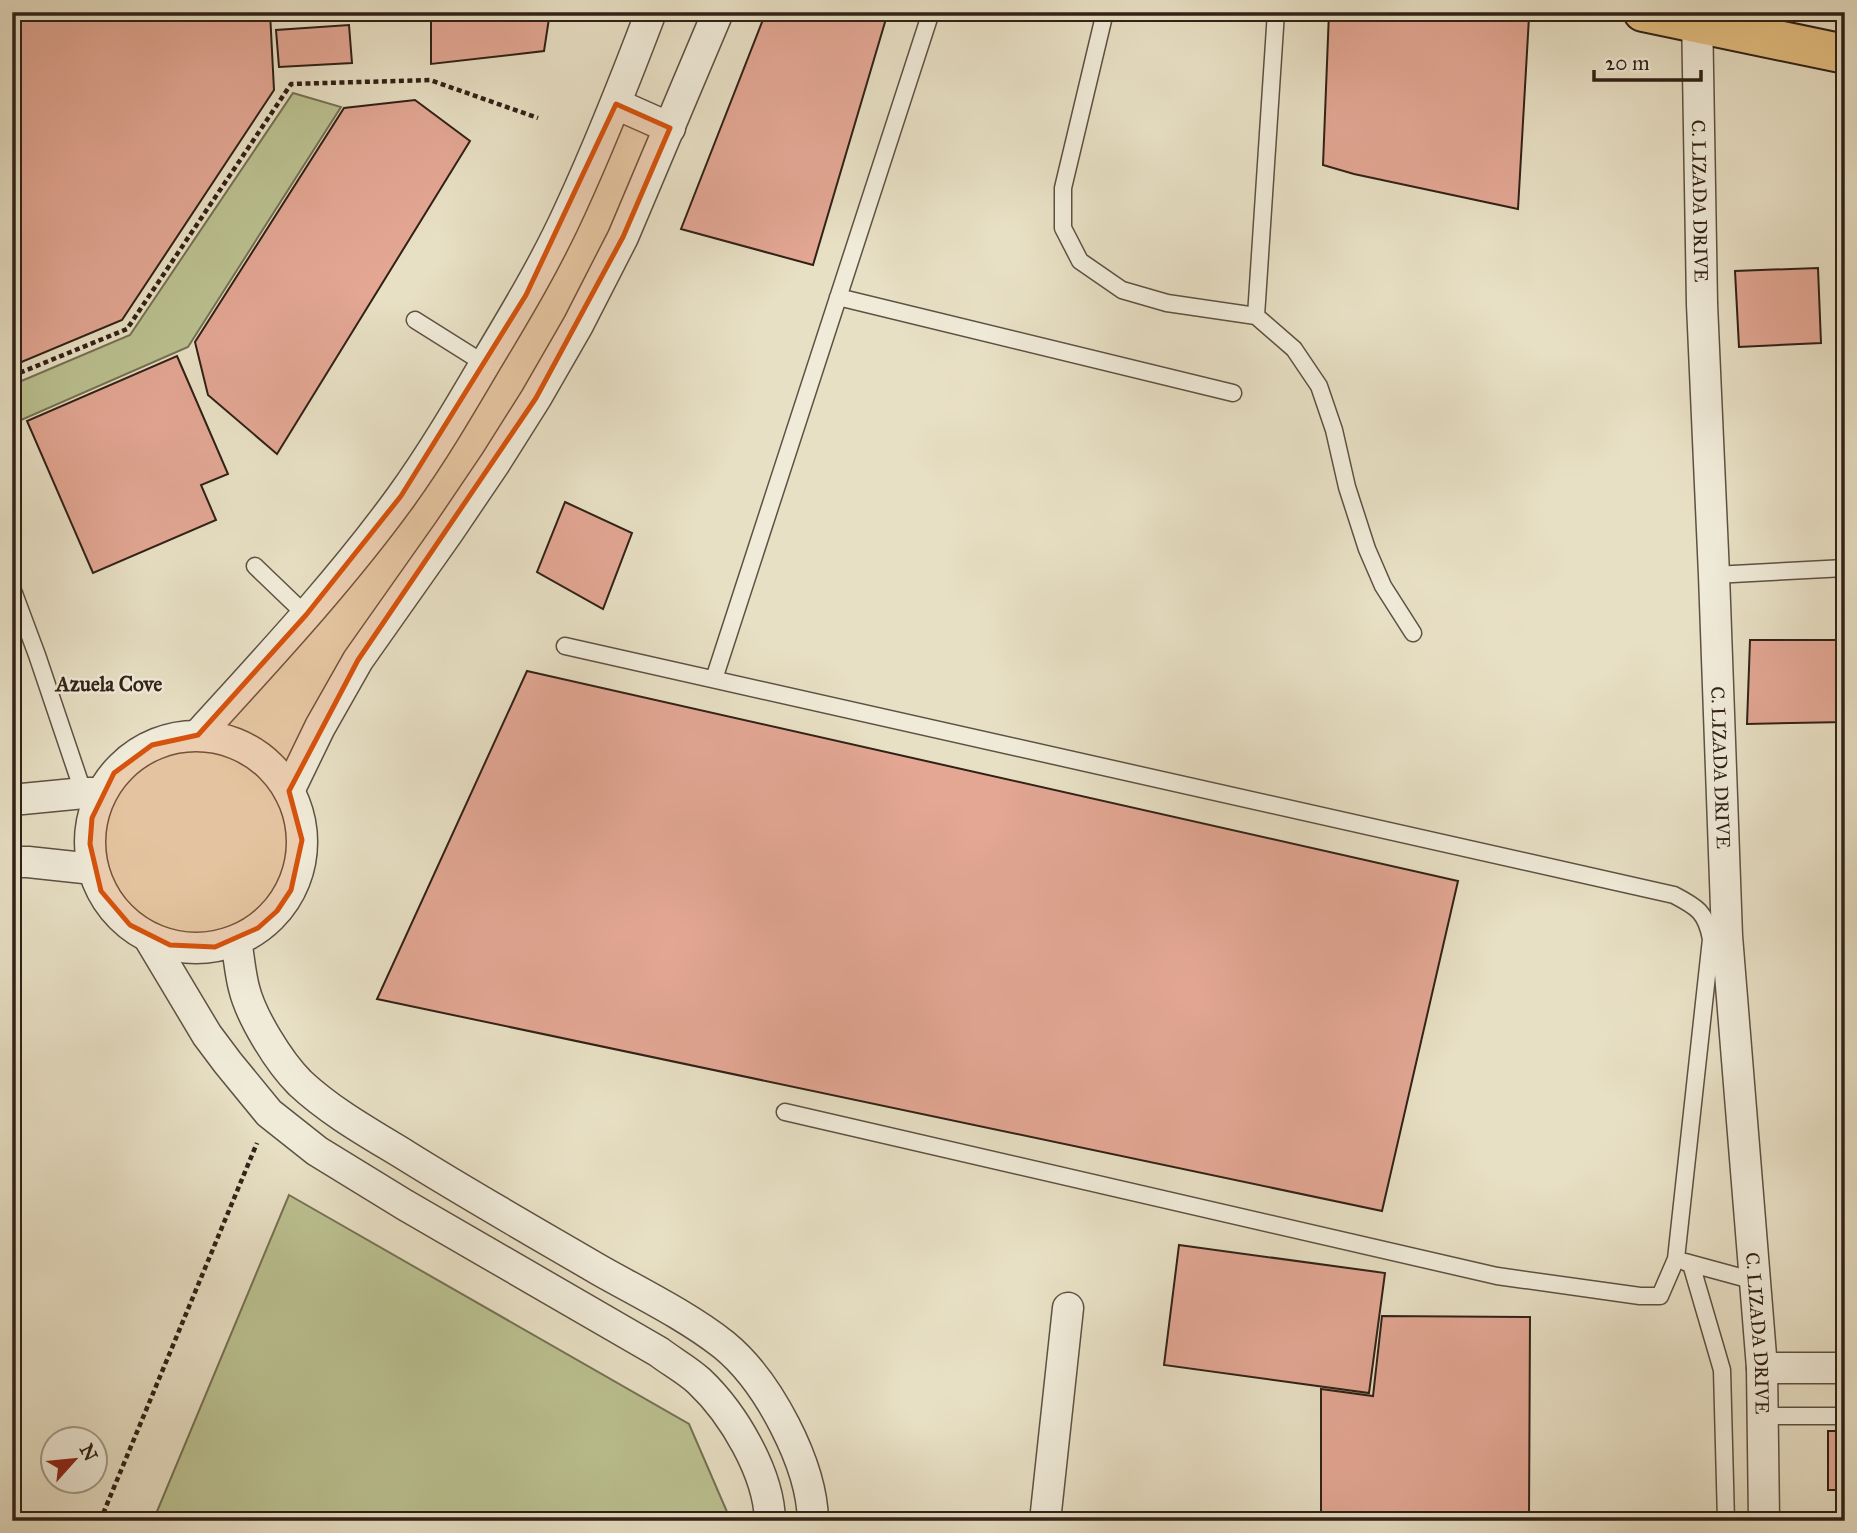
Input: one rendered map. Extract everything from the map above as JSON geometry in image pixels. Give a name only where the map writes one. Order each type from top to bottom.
[{"type":"main road","points":[[1643,12],[1697,18],[1845,54]]},
{"type":"street","points":[[198,735],[355,557],[445,431],[526,295],[569,211],[616,104],[652,12]]},
{"type":"street","points":[[289,791],[320,727],[358,660],[449,531],[537,398],[578,325],[623,237],[718,12]]},
{"type":"street","name":"C. LIZADA DRIVE","points":[[1697,18],[1702,304],[1727,936],[1762,1368],[1764,1521]]},
{"type":"street","points":[[616,104],[670,128]]},
{"type":"street","points":[[198,735],[225,740],[250,751],[272,768],[289,791],[299,815],[302,840],[299,866],[291,890],[277,911],[258,928],[236,941],[215,947],[192,949],[149,938],[130,925],[114,909],[102,891],[93,870],[89,844],[92,801],[114,773],[131,757],[152,745],[174,737],[198,735]]},
{"type":"street","points":[[12,800],[92,801]]},
{"type":"street","points":[[12,862],[93,870]]},
{"type":"street","points":[[149,938],[207,1035],[269,1113],[317,1151],[659,1352],[697,1379],[720,1403],[742,1435],[761,1476],[770,1521]]},
{"type":"street","points":[[236,941],[244,988],[251,1009],[282,1062],[300,1083],[342,1117],[681,1316],[724,1346],[754,1376],[779,1415],[801,1462],[813,1508],[813,1521]]},
{"type":"street","points":[[1045,1521],[1068,1308]]},
{"type":"street","points":[[1762,1368],[1845,1368]]},
{"type":"lane","points":[[713,679],[931,12]]},
{"type":"lane","points":[[1105,12],[1062,188],[1063,228],[1080,261],[1122,290],[1167,303],[1256,316],[1294,349],[1319,386],[1334,429],[1347,487],[1367,549],[1383,586],[1413,633]]},
{"type":"lane","points":[[1256,316],[1276,12]]},
{"type":"lane","points":[[838,297],[1233,393]]},
{"type":"lane","points":[[415,320],[485,364]]},
{"type":"lane","points":[[255,566],[306,615]]},
{"type":"lane","points":[[1714,575],[1845,568]]},
{"type":"lane","points":[[12,588],[92,801]]},
{"type":"lane","points":[[565,646],[1674,895],[1696,906],[1708,923],[1711,939],[1684,1261],[1722,1370],[1726,1521]]},
{"type":"lane","points":[[786,1112],[1497,1276],[1640,1296],[1660,1296],[1684,1261]]},
{"type":"lane","points":[[1684,1261],[1755,1281]]},
{"type":"lane","points":[[1763,1416],[1845,1416]]},
{"type":"path","points":[[12,376],[127,329],[291,84],[430,80],[538,118]]},
{"type":"path","points":[[12,721],[16,753]]},
{"type":"path","points":[[100,1521],[269,1113]]},
{"type":"highlighted area","points":[[616,104],[670,128],[623,237],[536,398],[358,660],[289,791],[302,840],[291,890],[277,911],[258,928],[215,947],[170,945],[130,925],[101,891],[90,844],[92,818],[114,773],[152,745],[198,735],[306,615],[401,496],[526,295]]},
{"type":"green space","points":[[293,93],[341,107],[188,347],[12,424],[12,385],[130,335]]},
{"type":"green space","points":[[289,1195],[689,1424],[731,1521],[153,1521]]},
{"type":"building","points":[[12,12],[270,12],[274,90],[122,320],[12,366]]},
{"type":"building","points":[[431,12],[550,12],[544,51],[431,64]]},
{"type":"building","points":[[676,12],[694,12],[690,20]]},
{"type":"building","points":[[766,12],[888,12],[813,265],[681,229]]},
{"type":"building","points":[[1329,12],[1504,12],[1529,17],[1518,209],[1323,165]]},
{"type":"building","points":[[349,25],[352,63],[279,67],[276,30]]},
{"type":"building","points":[[415,100],[470,141],[277,454],[208,395],[195,342],[344,108]]},
{"type":"building","points":[[1818,268],[1821,343],[1739,347],[1735,271]]},
{"type":"building","points":[[177,356],[228,474],[201,485],[216,520],[93,573],[27,421]]},
{"type":"building","points":[[565,502],[632,533],[603,609],[537,572]]},
{"type":"building","points":[[1750,640],[1845,640],[1845,722],[1747,724]]},
{"type":"building","points":[[527,671],[1458,881],[1382,1211],[377,999]]},
{"type":"building","points":[[1179,1245],[1385,1273],[1369,1393],[1164,1365]]},
{"type":"building","points":[[1382,1316],[1530,1317],[1529,1521],[1321,1521],[1321,1389],[1373,1396]]},
{"type":"building","points":[[1828,1431],[1845,1431],[1845,1490],[1828,1490]]},
{"type":"district","name":"Azuela Cove","points":[[109,684]]}]
